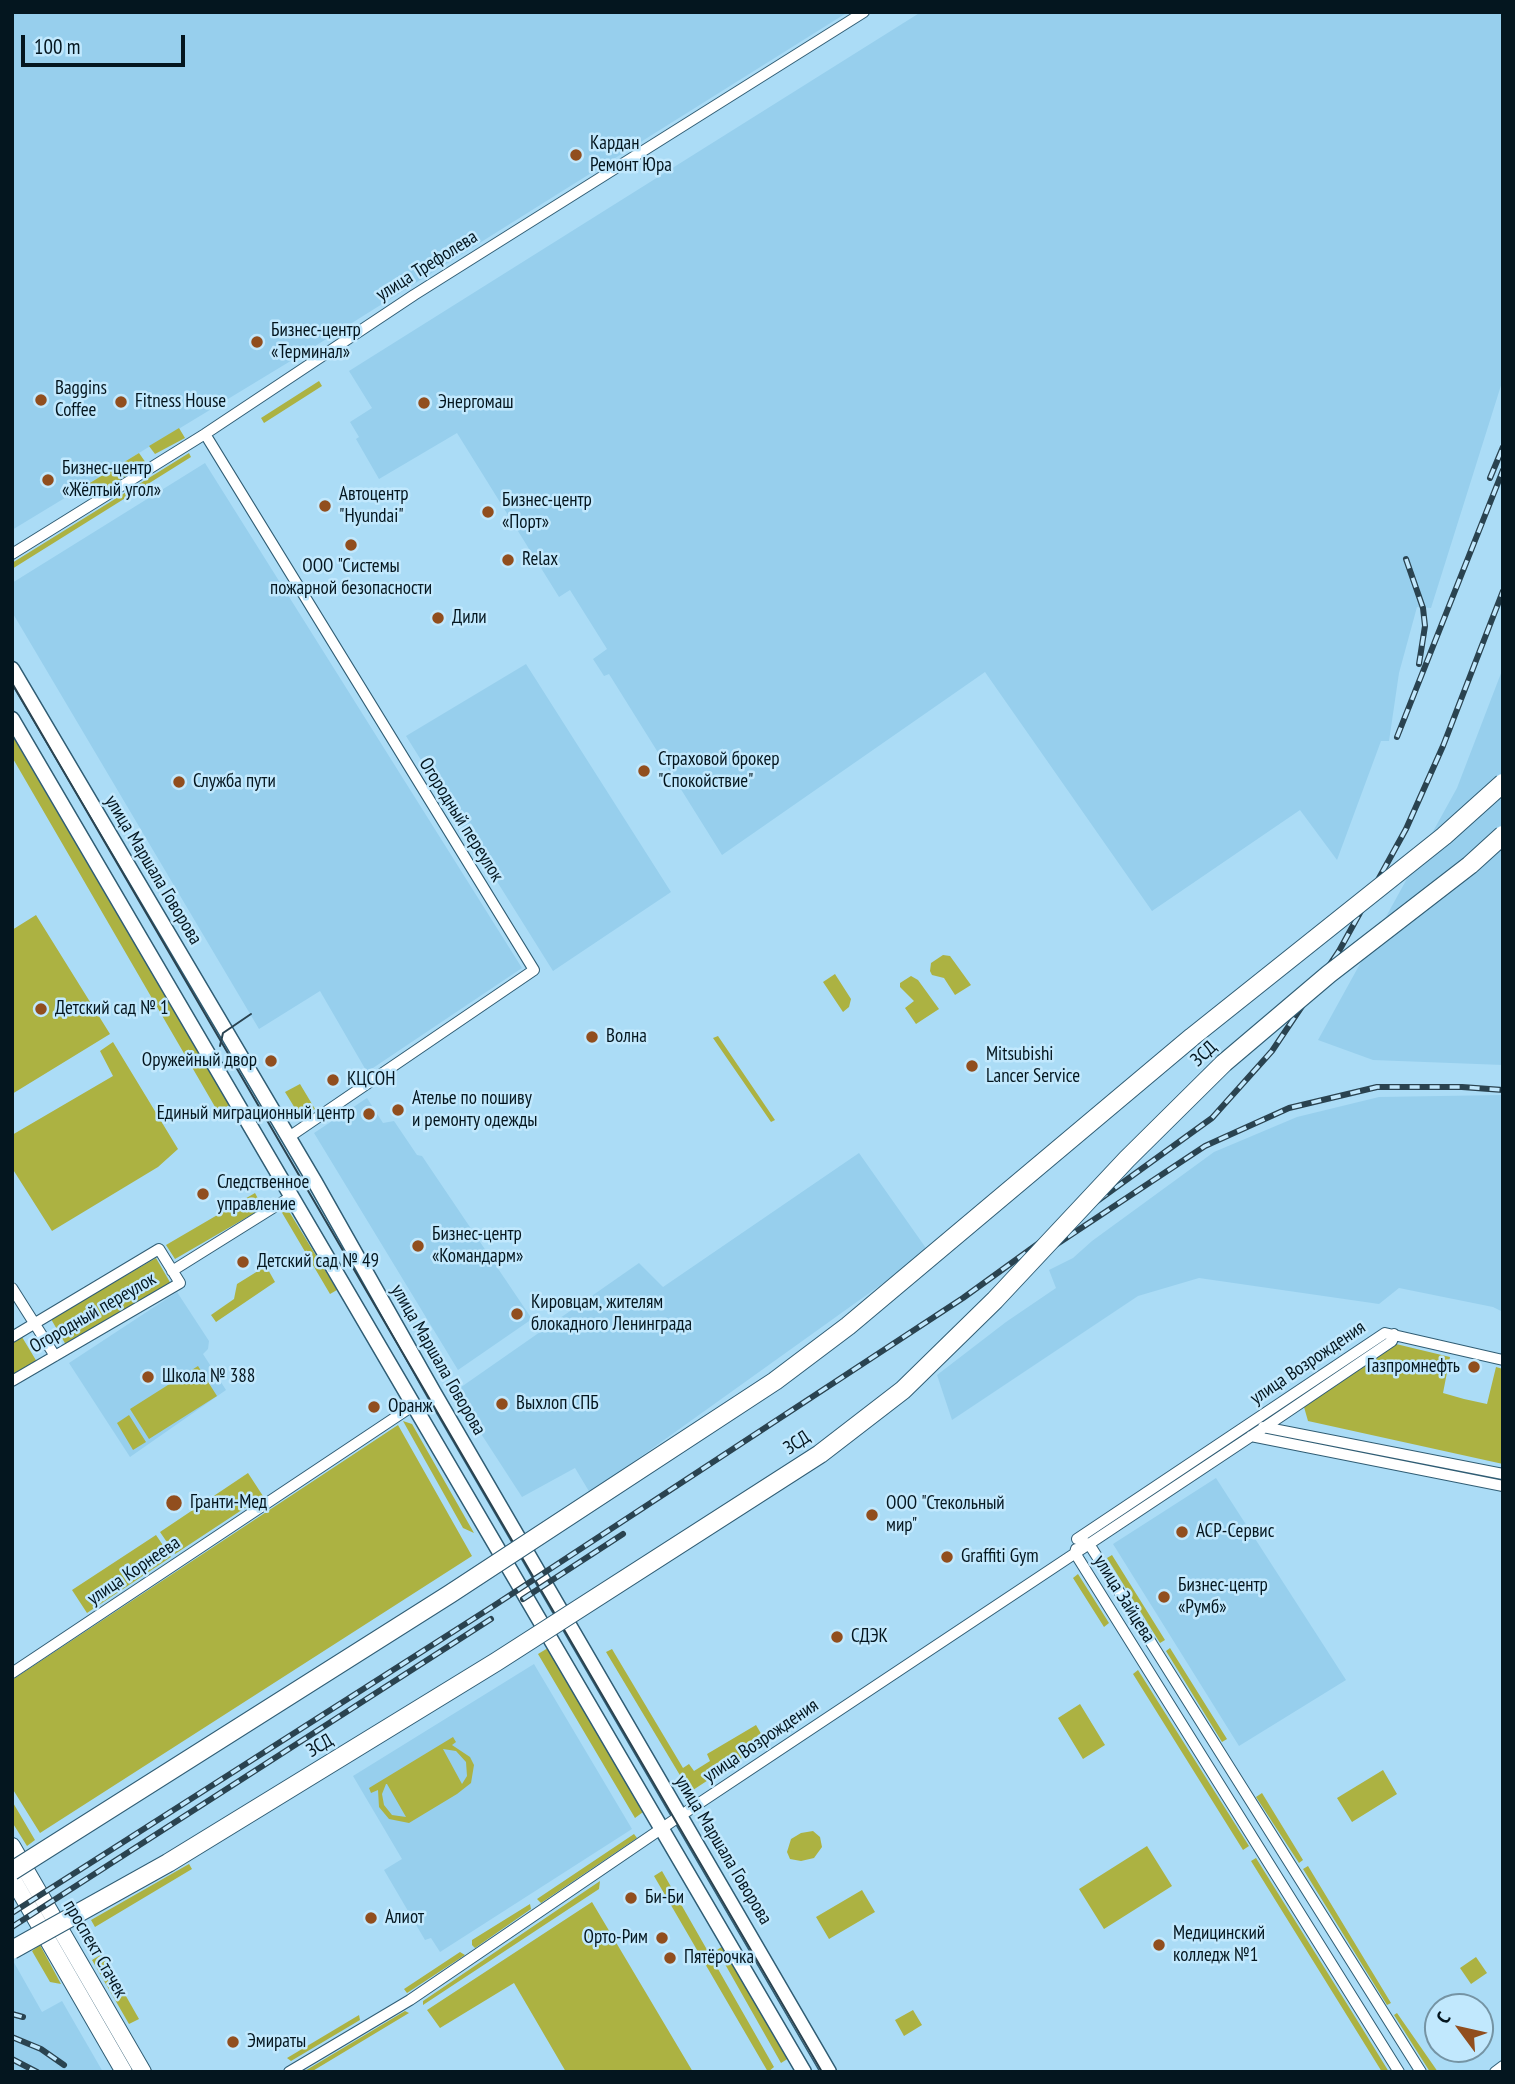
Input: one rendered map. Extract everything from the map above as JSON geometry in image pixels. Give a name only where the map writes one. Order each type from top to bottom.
[{"type":"highway","name":"ЗСД","points":[[12,1871],[450,1594],[775,1381],[848,1326],[1192,1037],[1444,836],[1503,783]]},
{"type":"highway","name":"ЗСД","points":[[12,1950],[168,1863],[496,1662],[820,1454],[903,1390],[977,1318],[1127,1160],[1224,1063],[1329,974],[1470,865],[1503,835]]},
{"type":"main road","name":"улица Маршала Говорова","points":[[12,669],[289,1138],[829,2072]]},
{"type":"main road","name":"улица Маршала Говорова","points":[[12,719],[804,2072]]},
{"type":"main road","name":"проспект Стачек","points":[[12,1846],[143,2072]]},
{"type":"main road","name":"проспект Стачек","points":[[12,1878],[124,2072]]},
{"type":"street","name":"улица Трефолева","points":[[12,554],[205,434],[414,295],[864,12]]},
{"type":"street","name":"Огородный переулок","points":[[205,434],[534,970],[289,1138]]},
{"type":"street","name":"Огородный переулок","points":[[173,1271],[292,1196]]},
{"type":"street","name":"Огородный переулок","points":[[12,1337],[159,1249],[180,1283],[12,1381]]},
{"type":"street","points":[[12,1289],[55,1356]]},
{"type":"street","name":"улица Возрождения","points":[[289,2072],[411,2000],[680,1816],[1392,1341],[1394,1334],[1385,1332],[1077,1539]]},
{"type":"street","points":[[1394,1334],[1503,1360]]},
{"type":"street","name":"улица Корнеева","points":[[12,1673],[414,1405]]},
{"type":"street","name":"улица Возрождения","points":[[1249,1424],[1503,1474]]},
{"type":"street","name":"улица Возрождения","points":[[1249,1424],[1251,1436]]},
{"type":"street","name":"улица Возрождения","points":[[1251,1436],[1503,1486]]},
{"type":"street","name":"улица Зайцева","points":[[1399,2072],[1075,1553],[1077,1539],[1089,1545],[1420,2072]]},
{"type":"street","points":[[1495,2072],[1503,2066]]},
{"type":"shaded area","points":[[12,12],[848,12],[312,348],[12,530]]},
{"type":"shaded area","points":[[921,12],[1503,12],[1503,379],[1431,608],[1417,607],[1399,673],[1389,741],[1381,741],[1337,860],[1300,810],[1152,911],[985,672],[722,855],[609,674],[604,676],[593,659],[607,649],[570,590],[559,597],[457,433],[379,479],[356,439],[359,437],[350,422],[372,408],[349,371]]},
{"type":"shaded area","points":[[205,463],[522,968],[367,1072],[320,991],[259,1029],[12,612],[12,583]]},
{"type":"shaded area","points":[[526,664],[671,892],[553,971],[406,736]]},
{"type":"shaded area","points":[[1503,668],[1503,1065],[1373,1060],[1318,1040],[1457,788]]},
{"type":"shaded area","points":[[1503,1095],[1503,1312],[1493,1307],[1399,1288],[1379,1304],[1199,1278],[1138,1296],[952,1420],[937,1375],[1056,1288],[1049,1270],[1073,1258],[1092,1241],[1214,1152],[1297,1117],[1379,1097]]},
{"type":"shaded area","points":[[367,1098],[383,1123],[394,1121],[417,1155],[422,1156],[532,1319],[458,1370],[314,1133]]},
{"type":"shaded area","points":[[859,1153],[928,1251],[590,1493],[575,1468],[522,1497],[454,1392],[639,1263],[663,1287]]},
{"type":"shaded area","name":"Школа № 388","points":[[177,1292],[209,1341],[208,1349],[203,1354],[226,1390],[130,1457],[69,1363]]},
{"type":"shaded area","points":[[1216,1478],[1346,1680],[1239,1746],[1113,1544]]},
{"type":"shaded area","points":[[534,1664],[632,1829],[440,1952],[431,1938],[425,1940],[384,1870],[402,1859],[353,1776]]},
{"type":"shaded area","points":[[12,1959],[42,2012],[62,2001],[103,2072],[12,2072]]},
{"type":"green space","points":[[319,381],[322,386],[264,423],[261,418]]},
{"type":"green space","points":[[179,428],[185,438],[155,454],[149,446]]},
{"type":"green space","points":[[139,453],[146,463],[96,495],[90,490],[78,497],[75,492]]},
{"type":"green space","points":[[189,453],[191,457],[12,569],[12,563]]},
{"type":"green space","points":[[12,735],[229,1105],[218,1112],[12,757]]},
{"type":"green space","name":"Детский сад № 1","points":[[36,915],[110,1034],[12,1094],[12,930]]},
{"type":"green space","points":[[943,955],[950,956],[971,985],[955,995],[944,978],[932,975],[930,971],[931,963]]},
{"type":"green space","points":[[835,974],[851,999],[849,1007],[843,1012],[823,982]]},
{"type":"green space","points":[[911,976],[918,980],[939,1009],[916,1024],[905,1008],[914,1001],[900,987],[900,983]]},
{"type":"green space","points":[[718,1036],[775,1120],[771,1122],[713,1038]]},
{"type":"green space","points":[[113,1042],[178,1149],[158,1167],[52,1231],[12,1168],[12,1135],[113,1076],[100,1051]]},
{"type":"green space","points":[[300,1084],[315,1109],[301,1118],[285,1092]]},
{"type":"green space","points":[[255,1193],[263,1208],[175,1259],[166,1245]]},
{"type":"green space","points":[[281,1211],[290,1213],[337,1290],[330,1294]]},
{"type":"green space","points":[[156,1258],[171,1284],[66,1345],[51,1319]]},
{"type":"green space","points":[[266,1266],[275,1282],[216,1322],[211,1315],[234,1299],[237,1284]]},
{"type":"green space","points":[[22,1337],[37,1362],[12,1376],[12,1342]]},
{"type":"green space","points":[[1396,1344],[1450,1357],[1443,1393],[1464,1399],[1487,1404],[1496,1367],[1503,1369],[1503,1464],[1308,1421],[1304,1407]]},
{"type":"green space","points":[[198,1366],[217,1396],[149,1439],[130,1409]]},
{"type":"green space","points":[[129,1415],[146,1442],[133,1450],[117,1423]]},
{"type":"green space","points":[[403,1421],[412,1424],[474,1533],[463,1528]]},
{"type":"green space","points":[[398,1425],[472,1556],[40,1833],[12,1788],[12,1680]]},
{"type":"green space","points":[[248,1473],[263,1496],[175,1554],[160,1532]]},
{"type":"green space","points":[[156,1535],[171,1557],[87,1613],[72,1590]]},
{"type":"green space","points":[[1112,1555],[1165,1640],[1160,1643],[1107,1558]]},
{"type":"green space","points":[[1078,1574],[1109,1623],[1104,1627],[1073,1578]]},
{"type":"green space","points":[[548,1648],[643,1812],[635,1818],[538,1654]]},
{"type":"green space","points":[[1170,1648],[1227,1739],[1222,1742],[1166,1651]]},
{"type":"green space","points":[[612,1649],[683,1768],[689,1764],[694,1771],[710,1761],[707,1754],[756,1725],[766,1742],[690,1792],[606,1652]]},
{"type":"green space","points":[[1138,1670],[1249,1846],[1243,1850],[1133,1674]]},
{"type":"green space","points":[[1080,1704],[1105,1745],[1083,1759],[1058,1718]]},
{"type":"green space","points":[[453,1737],[456,1742],[452,1745],[470,1757],[474,1765],[471,1783],[409,1823],[389,1819],[379,1807],[378,1790],[371,1793],[369,1788]],"holes":[[[443,1749],[456,1751],[466,1762],[467,1776],[462,1784]],[[387,1784],[406,1817],[392,1815],[384,1805],[382,1794]]]},
{"type":"green space","points":[[1383,1770],[1397,1794],[1352,1822],[1337,1798]]},
{"type":"green space","points":[[1262,1793],[1303,1860],[1299,1863],[1256,1797]]},
{"type":"green space","points":[[12,1801],[35,1840],[27,1846],[12,1822]]},
{"type":"green space","points":[[813,1831],[820,1837],[822,1847],[814,1858],[801,1861],[790,1859],[787,1852],[791,1839],[801,1833]]},
{"type":"green space","points":[[634,1834],[637,1838],[541,1903],[537,1899]]},
{"type":"green space","points":[[1147,1846],[1172,1886],[1104,1929],[1079,1889]]},
{"type":"green space","points":[[1256,1858],[1389,2072],[1382,2072],[1251,1861]]},
{"type":"green space","points":[[189,1864],[192,1869],[95,1927],[91,1920]]},
{"type":"green space","points":[[1308,1866],[1391,2003],[1387,2005],[1303,1869]]},
{"type":"green space","points":[[662,1871],[774,2067],[768,2072],[654,1876]]},
{"type":"green space","points":[[600,1881],[599,1889],[423,2005],[423,2001]]},
{"type":"green space","points":[[862,1890],[875,1912],[829,1939],[816,1917]]},
{"type":"green space","points":[[592,1902],[693,2072],[566,2072],[514,1983],[440,2028],[427,2010]]},
{"type":"green space","points":[[530,1904],[531,1909],[475,1948],[472,1945],[472,1940]]},
{"type":"green space","points":[[40,1945],[61,1984],[50,1982],[32,1951]]},
{"type":"green space","points":[[723,1946],[789,2058],[781,2063],[717,1950]]},
{"type":"green space","points":[[460,1952],[465,1955],[407,1993],[404,1989]]},
{"type":"green space","points":[[102,1954],[139,2019],[129,2024],[92,1960]]},
{"type":"green space","points":[[1476,1957],[1487,1973],[1471,1984],[1460,1968]]},
{"type":"green space","points":[[913,2010],[922,2025],[904,2036],[895,2020]]},
{"type":"green space","points":[[405,2011],[409,2013],[311,2072],[303,2072]]},
{"type":"green space","points":[[1397,2013],[1424,2052],[1424,2062],[1394,2015]]},
{"type":"green space","points":[[359,2015],[360,2020],[291,2061],[287,2058]]},
{"type":"green space","points":[[1424,2063],[1432,2063],[1438,2072],[1430,2072]]},
{"type":"tram line","points":[[12,683],[822,2072]]},
{"type":"tram line","points":[[220,1046],[223,1033],[251,1014]]},
{"type":"railway","points":[[1490,478],[1503,447]]},
{"type":"railway","points":[[1397,737],[1503,470]]},
{"type":"railway","points":[[1406,559],[1423,608],[1425,626],[1419,664]]},
{"type":"railway","points":[[12,1913],[495,1605],[963,1298],[1212,1118],[1272,1051],[1339,951],[1406,829],[1443,746],[1503,591]]},
{"type":"railway","points":[[1051,1248],[1205,1146],[1289,1108],[1377,1087],[1503,1090]]},
{"type":"railway","points":[[523,1599],[623,1534]]},
{"type":"railway","points":[[12,1927],[491,1619]]},
{"type":"railway","points":[[12,2014],[23,2017]]},
{"type":"railway","points":[[12,2037],[41,2049],[64,2065]]},
{"type":"railway","points":[[12,2059],[37,2072]]},
{"type":"place","name":"Кардан Ремонт Юра","points":[[576,155]]},
{"type":"place","name":"Бизнес-центр «Терминал»","points":[[257,342]]},
{"type":"place","name":"Baggins Coffee","points":[[41,400]]},
{"type":"place","name":"Fitness House","points":[[121,402]]},
{"type":"place","name":"Энергомаш","points":[[424,403]]},
{"type":"place","name":"Бизнес-центр «Жёлтый угол»","points":[[48,480]]},
{"type":"place","name":"Автоцентр \"Hyundai\"","points":[[325,506]]},
{"type":"place","name":"Бизнес-центр «Порт»","points":[[488,512]]},
{"type":"place","name":"ООО \"Системы пожарной безопасности","points":[[351,545]]},
{"type":"place","name":"Relax","points":[[508,560]]},
{"type":"place","name":"Дили","points":[[438,618]]},
{"type":"place","name":"Страховой брокер \"Спокойствие\"","points":[[644,771]]},
{"type":"place","name":"Служба пути","points":[[179,782]]},
{"type":"place","name":"Детский сад № 1","points":[[41,1009]]},
{"type":"place","name":"Волна","points":[[592,1037]]},
{"type":"place","name":"Оружейный двор","points":[[271,1061]]},
{"type":"place","name":"Mitsubishi Lancer Service","points":[[972,1066]]},
{"type":"place","name":"КЦСОН","points":[[333,1080]]},
{"type":"place","name":"Ателье по пошиву и ремонту одежды","points":[[398,1110]]},
{"type":"place","name":"Единый миграционный центр","points":[[369,1114]]},
{"type":"place","name":"Следственное управление","points":[[203,1194]]},
{"type":"place","name":"Бизнес-центр «Командарм»","points":[[418,1246]]},
{"type":"place","name":"Детский сад № 49","points":[[243,1262]]},
{"type":"place","name":"Кировцам, жителям блокадного Ленинграда","points":[[517,1314]]},
{"type":"place","name":"Газпромнефть","points":[[1474,1367]]},
{"type":"place","name":"Школа № 388","points":[[148,1377]]},
{"type":"place","name":"Выхлоп СПБ","points":[[502,1404]]},
{"type":"place","name":"Оранж","points":[[374,1407]]},
{"type":"place","name":"Гранти-Мед","points":[[174,1503]]},
{"type":"place","name":"ООО \"Стекольный мир\"","points":[[872,1515]]},
{"type":"place","name":"АСР-Сервис","points":[[1182,1532]]},
{"type":"place","name":"Graffiti Gym","points":[[947,1557]]},
{"type":"place","name":"Бизнес-центр «Румб»","points":[[1164,1597]]},
{"type":"place","name":"СДЭК","points":[[837,1637]]},
{"type":"place","name":"Би-Би","points":[[631,1898]]},
{"type":"place","name":"Алиот","points":[[371,1918]]},
{"type":"place","name":"Орто-Рим","points":[[662,1938]]},
{"type":"place","name":"Медицинский колледж №1","points":[[1159,1945]]},
{"type":"place","name":"Пятёрочка","points":[[670,1958]]},
{"type":"place","name":"Эмираты","points":[[233,2042]]}]
